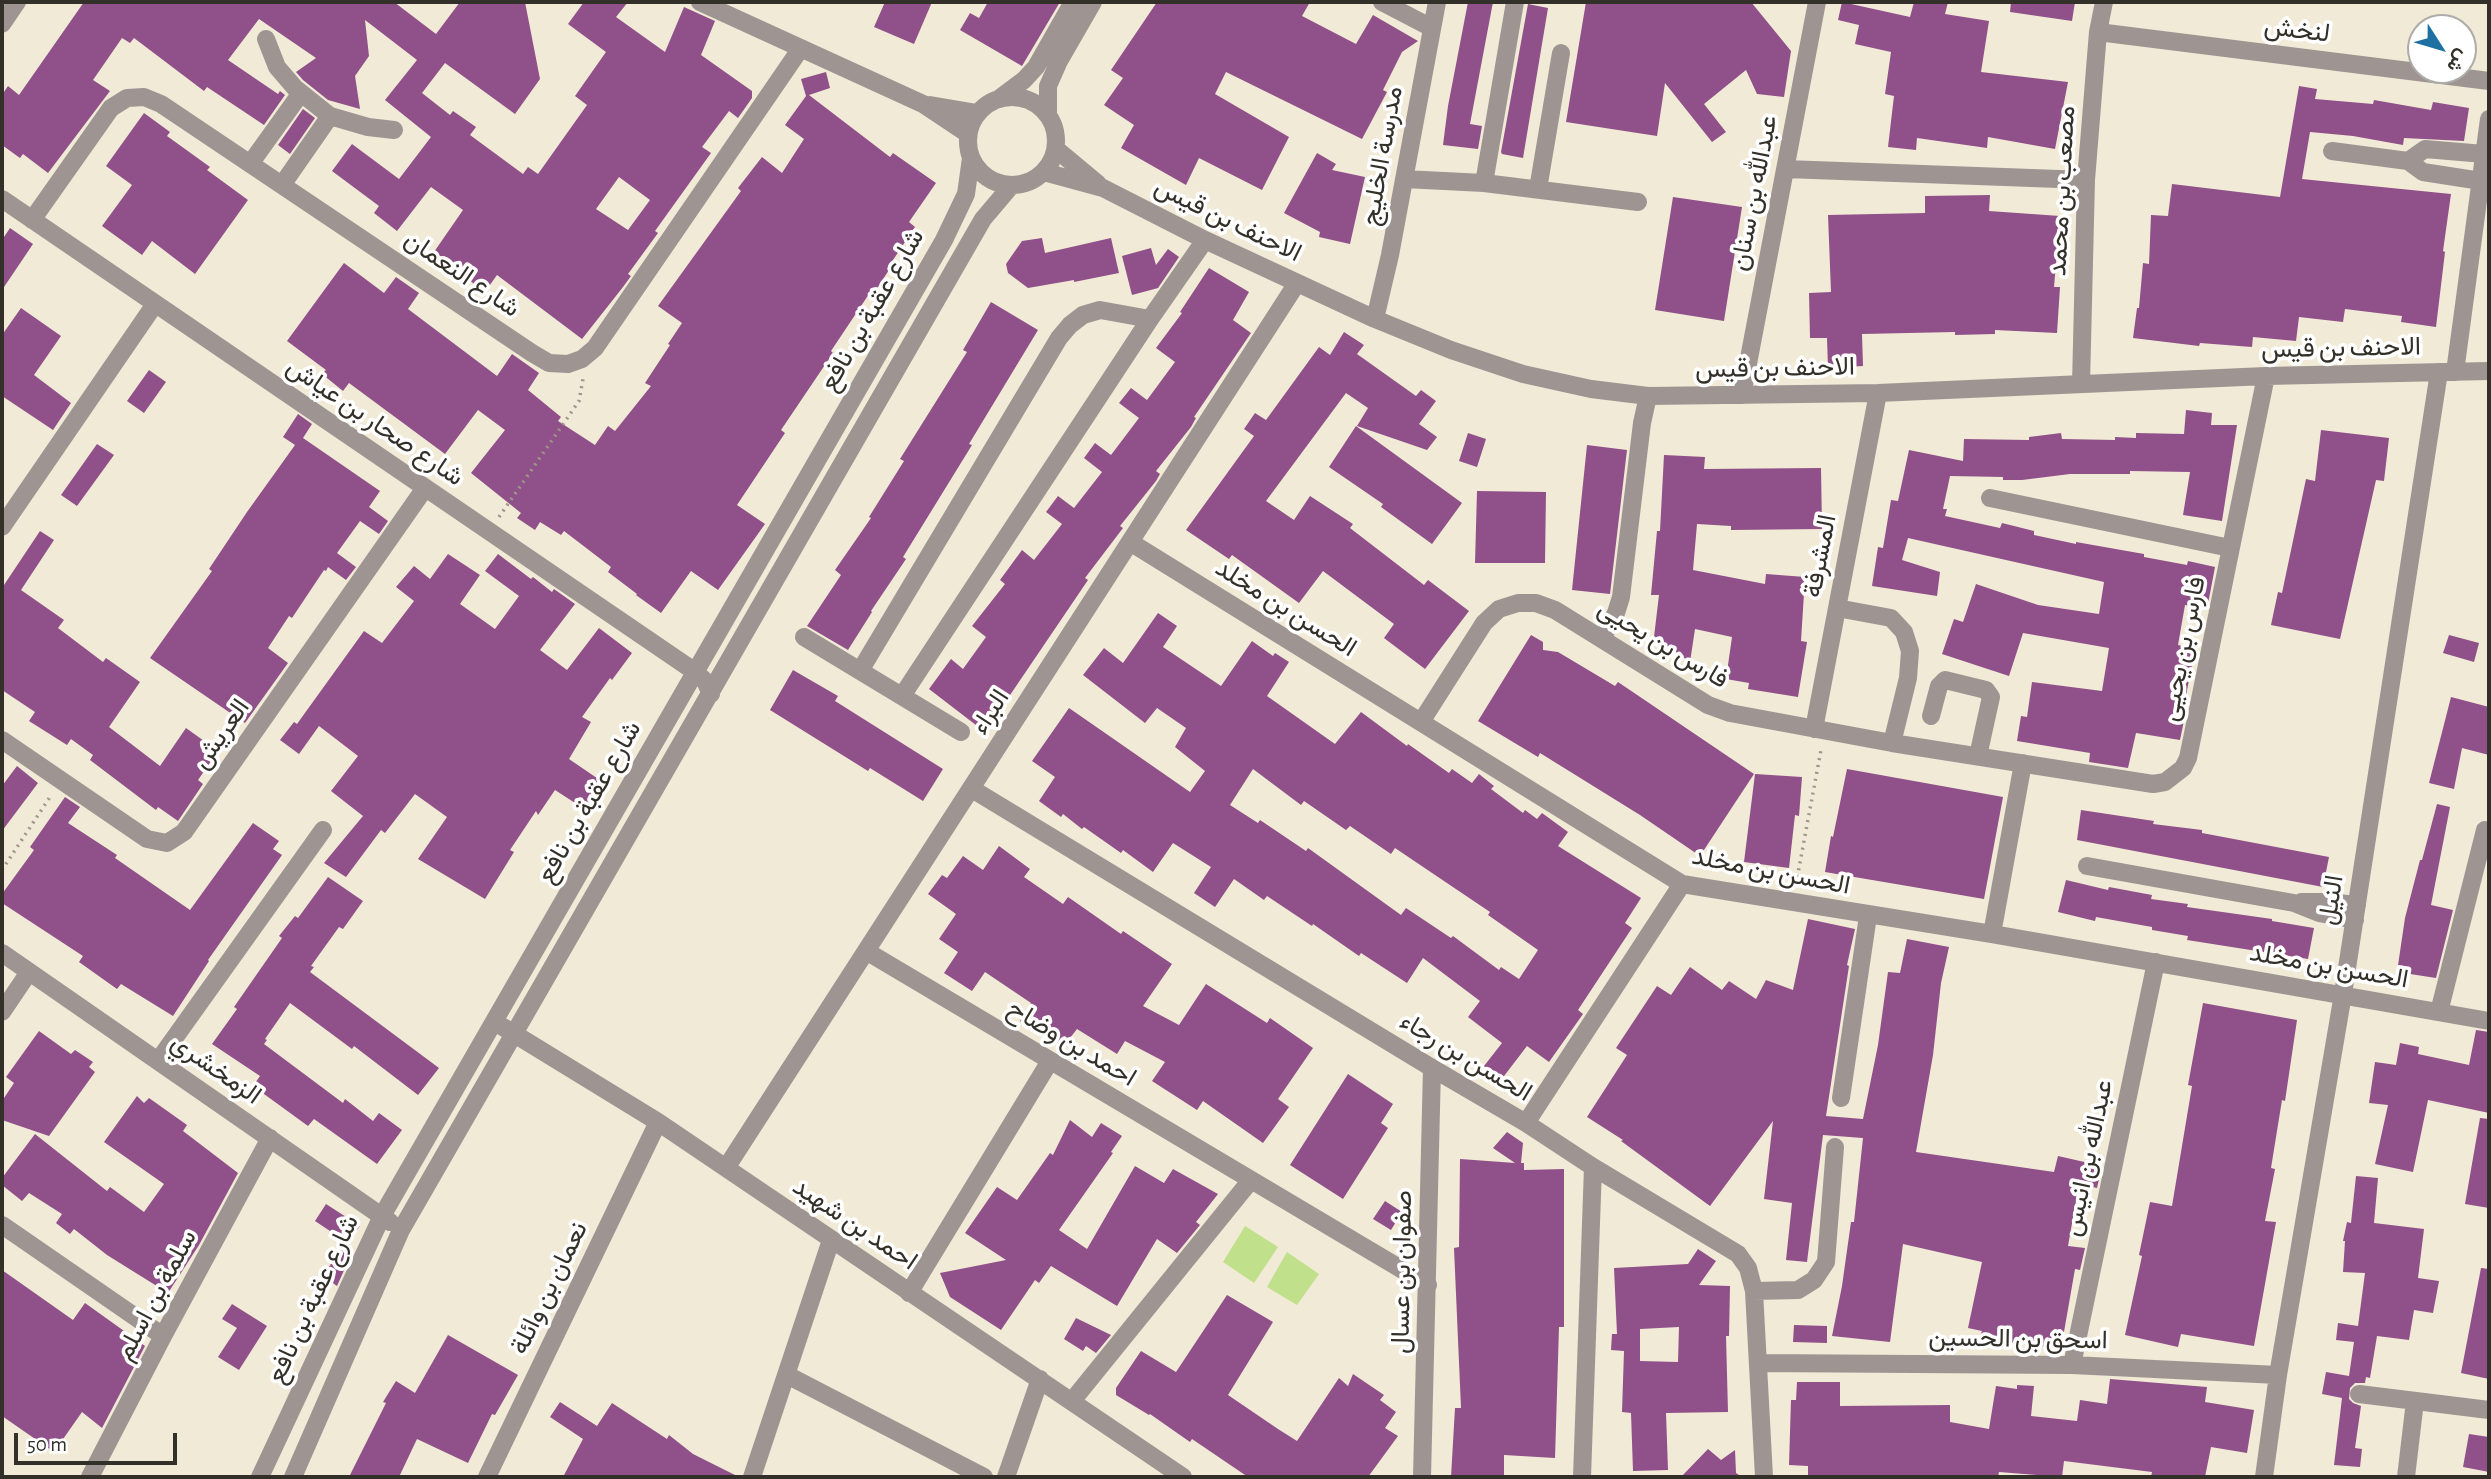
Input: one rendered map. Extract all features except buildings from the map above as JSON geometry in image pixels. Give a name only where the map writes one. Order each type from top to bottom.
[{"type":"street","points":[[2,24],[17,2]]},
{"type":"street","points":[[699,2],[923,104],[968,134]]},
{"type":"street","points":[[999,98],[1017,96],[1034,102],[1048,114],[1056,131],[1056,149],[1044,172],[1035,180],[1012,186],[995,183],[980,172],[971,158],[968,134],[977,113],[1024,80],[1036,67],[1073,2]]},
{"type":"street","points":[[1048,114],[1048,86],[1059,61],[1093,2]]},
{"type":"street","points":[[1382,2],[1432,28]]},
{"type":"street","name":"مدرسة الخليج","points":[[1375,319],[1390,255],[1437,2]]},
{"type":"street","points":[[1484,183],[1515,2]]},
{"type":"street","name":"عبدالله بن سنان","points":[[1742,395],[1816,2]]},
{"type":"street","name":"مصعب بن محمد","points":[[2081,384],[2086,180],[2098,32],[2104,2]]},
{"type":"street","name":"لنخش","points":[[2098,32],[2489,81]]},
{"type":"street","points":[[266,39],[277,67],[301,93],[330,116],[368,127],[394,130]]},
{"type":"street","points":[[582,359],[595,348],[801,48]]},
{"type":"street","points":[[1538,189],[1561,53]]},
{"type":"street","points":[[250,164],[301,93]]},
{"type":"street","name":"شارع النعمان","points":[[32,220],[111,108],[127,98],[144,97],[161,104],[532,353],[549,363],[568,364],[582,359]]},
{"type":"street","points":[[923,104],[977,113]]},
{"type":"street","points":[[282,185],[330,116]]},
{"type":"street","name":"النيل","points":[[2264,1477],[2278,1375],[2481,181],[2489,119]]},
{"type":"street","name":"الاحنف بن قيس","points":[[1056,149],[1103,188]]},
{"type":"street","points":[[2408,161],[2425,149],[2484,154]]},
{"type":"street","points":[[2332,151],[2408,161],[2423,172],[2481,181]]},
{"type":"street","name":"شارع عقبة بن نافع","points":[[260,1477],[382,1216],[944,240],[966,194],[971,158]]},
{"type":"street","points":[[1786,169],[2086,180]]},
{"type":"street","name":"الاحنف بن قيس","points":[[1044,172],[1103,188],[1297,283],[1451,350],[1523,374],[1591,389],[1648,396],[1878,393],[2266,376],[2489,371]]},
{"type":"street","points":[[1404,179],[1484,183],[1638,202]]},
{"type":"street","name":"شارع عقبة بن نافع","points":[[293,1477],[401,1230],[983,219],[1012,186]]},
{"type":"street","name":"شارع صحار بن عياش","points":[[2,199],[694,671],[705,681],[711,694]]},
{"type":"street","points":[[902,696],[1205,240]]},
{"type":"street","name":"البراء","points":[[726,1168],[1297,283]]},
{"type":"street","points":[[2,527],[155,304]]},
{"type":"street","points":[[860,671],[1038,372],[1070,324],[1083,315],[1100,310],[1150,319]]},
{"type":"street","name":"فارس بن يحيى","points":[[1421,722],[1484,623],[1499,609],[1518,603],[1536,603],[1555,610],[1709,705],[1730,713],[1892,743],[2153,784],[2165,782],[2183,768],[2188,758],[2266,376]]},
{"type":"street","name":"المشرفة","points":[[1819,730],[1837,608],[1878,393]]},
{"type":"street","points":[[1602,638],[1616,613],[1621,597],[1642,423],[1648,396]]},
{"type":"street","name":"العريش","points":[[2,740],[147,839],[167,843],[184,832],[425,488]]},
{"type":"street","points":[[1990,498],[2231,548]]},
{"type":"street","name":"الحسن بن مخلد","points":[[1130,542],[1682,884],[1992,934],[2489,1021]]},
{"type":"street","points":[[1837,608],[1891,618],[1904,632],[1910,651],[1908,678],[1892,743]]},
{"type":"street","points":[[804,637],[961,732]]},
{"type":"street","points":[[1931,716],[1939,686],[1945,680],[1986,690],[1991,697],[1978,756]]},
{"type":"street","points":[[1992,934],[2023,763]]},
{"type":"street","name":"الحسن بن رجاء","points":[[972,789],[1738,1254],[1748,1268],[1754,1291],[1763,1477]]},
{"type":"street","points":[[158,1061],[323,830]]},
{"type":"street","points":[[2439,1012],[2485,830]]},
{"type":"street","points":[[2087,866],[2294,903],[2319,913],[2356,913]]},
{"type":"street","points":[[1526,1123],[1682,884]]},
{"type":"street","points":[[1841,1098],[1868,916]]},
{"type":"street","name":"احمد بن وضاح","points":[[866,951],[1428,1285]]},
{"type":"street","name":"الزمخشري","points":[[2,953],[401,1230]]},
{"type":"street","name":"عبدالله بن انيس","points":[[2072,1365],[2156,962]]},
{"type":"street","points":[[2,1012],[29,972]]},
{"type":"street","name":"احمد بن شهيد","points":[[494,1022],[658,1122],[1183,1477]]},
{"type":"street","points":[[909,1293],[1050,1061]]},
{"type":"street","name":"صفوان بن عسال","points":[[1422,1477],[1432,1068]]},
{"type":"street","name":"نعمان بن وائلة","points":[[487,1477],[658,1122]]},
{"type":"street","name":"سلمة بن اسلم","points":[[90,1477],[270,1138]]},
{"type":"street","points":[[1754,1291],[1798,1290],[1814,1280],[1826,1262],[1835,1147]]},
{"type":"street","points":[[1582,1477],[1592,1167]]},
{"type":"street","points":[[1072,1401],[1251,1180]]},
{"type":"street","points":[[2,1225],[163,1336]]},
{"type":"street","points":[[752,1477],[831,1240]]},
{"type":"street","name":"اسحق بن الحسين","points":[[1758,1363],[2072,1365],[2278,1375]]},
{"type":"street","points":[[787,1375],[984,1477]]},
{"type":"street","points":[[1006,1477],[1040,1379]]},
{"type":"street","points":[[2359,1394],[2489,1410]]},
{"type":"street","points":[[2406,1477],[2415,1401]]},
{"type":"path","points":[[489,531],[579,401],[584,377],[582,359]]},
{"type":"path","points":[[1792,903],[1819,730]]},
{"type":"path","points":[[2,870],[61,780]]},
{"type":"green space","points":[[1245,1226],[1278,1247],[1254,1283],[1223,1262]]},
{"type":"green space","points":[[1287,1252],[1319,1274],[1297,1305],[1267,1287]]}]
